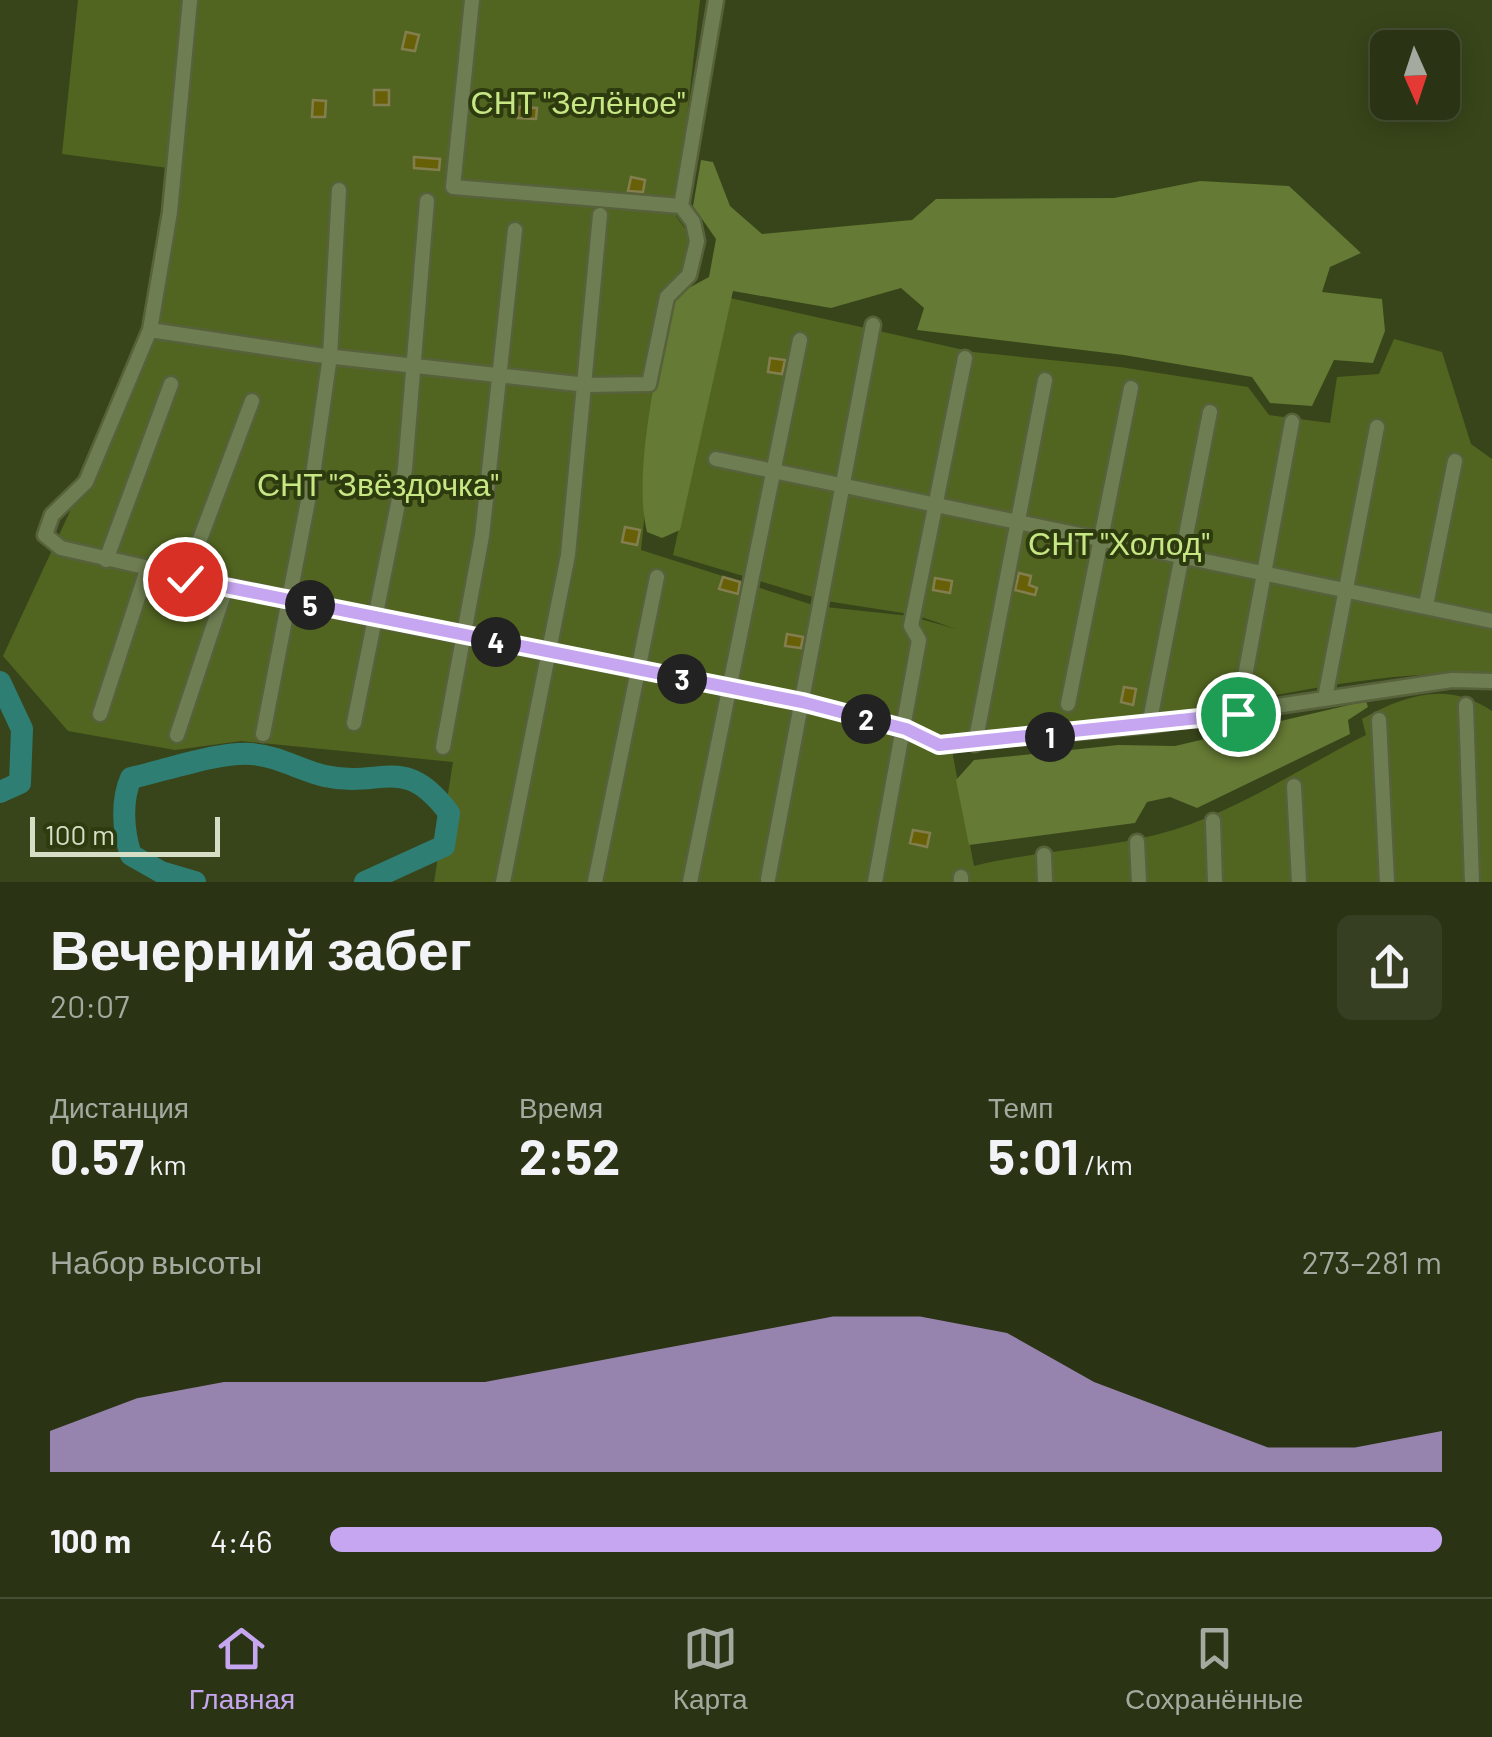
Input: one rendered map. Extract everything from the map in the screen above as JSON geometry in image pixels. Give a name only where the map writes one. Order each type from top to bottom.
[{"type":"street","points":[[190,0],[170,212],[150,330],[86,482],[52,515],[46,535],[61,548],[375,619],[802,702],[906,729],[939,745],[1238,714],[1452,680],[1492,681]]},
{"type":"street","points":[[472,0],[454,187],[681,206]]},
{"type":"street","points":[[150,330],[330,356],[587,385],[649,384],[667,296],[688,275],[697,241],[693,222],[681,206],[716,0]]},
{"type":"street","points":[[263,734],[330,356],[339,190]]},
{"type":"street","points":[[354,723],[406,470],[427,202]]},
{"type":"street","points":[[504,882],[552,652],[587,385],[600,215]]},
{"type":"street","points":[[443,747],[482,536],[514,230]]},
{"type":"street","points":[[768,880],[873,325]]},
{"type":"street","points":[[690,882],[800,340]]},
{"type":"street","points":[[875,882],[906,729],[919,640],[911,626],[965,358]]},
{"type":"street","points":[[976,744],[1045,380]]},
{"type":"street","points":[[106,560],[171,384]]},
{"type":"street","points":[[1068,704],[1132,388]]},
{"type":"street","points":[[185,579],[252,401]]},
{"type":"street","points":[[1149,725],[1210,412]]},
{"type":"street","points":[[1238,714],[1292,422]]},
{"type":"street","points":[[1326,698],[1377,427]]},
{"type":"street","points":[[716,459],[1346,587],[1492,621]]},
{"type":"street","points":[[1426,605],[1455,461]]},
{"type":"street","points":[[100,714],[147,570]]},
{"type":"street","points":[[596,882],[657,577]]},
{"type":"street","points":[[177,735],[226,588]]},
{"type":"street","points":[[1466,705],[1472,882]]},
{"type":"street","points":[[1379,720],[1387,882]]},
{"type":"street","points":[[1294,786],[1300,882]]},
{"type":"street","points":[[1212,821],[1214,882]]},
{"type":"street","points":[[1137,842],[1139,882]]},
{"type":"street","points":[[1044,855],[1045,882]]},
{"type":"green space","name":"СНТ \"Звёздочка\"","points":[[78,0],[700,0],[676,216],[691,237],[681,280],[668,283],[641,550],[816,606],[910,616],[956,629],[916,615],[826,601],[673,555],[730,298],[973,352],[1120,367],[1248,387],[1269,415],[1330,423],[1337,377],[1379,374],[1394,339],[1442,352],[1471,444],[1492,459],[1492,674],[1419,675],[1347,683],[1110,725],[953,743],[953,756],[974,866],[1171,831],[1257,794],[1366,735],[1362,719],[1378,710],[1427,694],[1459,696],[1492,711],[1492,882],[434,882],[453,762],[241,741],[175,750],[68,731],[3,656],[147,345],[176,169],[62,154]]},
{"type":"green space","points":[[701,160],[713,162],[730,206],[762,234],[912,220],[936,199],[1114,198],[1200,181],[1289,186],[1361,253],[1330,267],[1322,292],[1382,299],[1385,331],[1373,363],[1334,360],[1312,406],[1270,403],[1252,377],[1124,355],[917,330],[924,308],[901,288],[831,308],[733,291],[680,530],[662,538],[647,532],[643,507],[645,447],[672,297],[709,277],[716,239],[693,206]]},
{"type":"green space","points":[[1366,701],[1368,707],[1348,720],[1350,734],[1197,808],[1170,797],[1147,802],[1135,823],[969,845],[956,780],[974,760],[1118,745],[1175,746]]},
{"type":"building","points":[[406,32],[419,35],[415,51],[402,49]]},
{"type":"building","points":[[374,90],[389,90],[389,105],[374,105]]},
{"type":"building","points":[[313,100],[326,101],[325,117],[312,117]]},
{"type":"building","points":[[519,107],[537,108],[536,119],[518,118]]},
{"type":"building","points":[[414,157],[440,159],[439,170],[414,168]]},
{"type":"building","points":[[631,177],[645,180],[643,192],[628,191]]},
{"type":"building","points":[[770,358],[785,360],[782,374],[768,372]]},
{"type":"building","points":[[625,527],[640,530],[637,545],[622,542]]},
{"type":"building","points":[[1019,573],[1031,576],[1029,585],[1037,588],[1035,595],[1015,590]]},
{"type":"building","points":[[723,577],[740,582],[738,594],[719,589]]},
{"type":"building","points":[[935,578],[952,581],[950,593],[933,590]]},
{"type":"building","points":[[787,634],[803,637],[801,648],[785,646]]},
{"type":"building","points":[[1124,687],[1136,689],[1133,705],[1121,702]]},
{"type":"building","points":[[913,830],[930,833],[927,847],[910,843]]},
{"type":"waterway","points":[[0,682],[22,729],[20,783],[0,792]]},
{"type":"waterway","points":[[195,882],[161,872],[131,855],[124,816],[131,778],[239,754],[271,757],[345,779],[405,778],[433,794],[449,813],[444,846],[365,882]]},
{"type":"route","points":[[185,579],[802,702],[906,729],[939,745],[1069,735],[1238,714]]},
{"type":"park label","name":"СНТ \"Зелёное\"","points":[[578,103]]},
{"type":"park label","name":"СНТ \"Холод\"","points":[[1119,544]]}]
